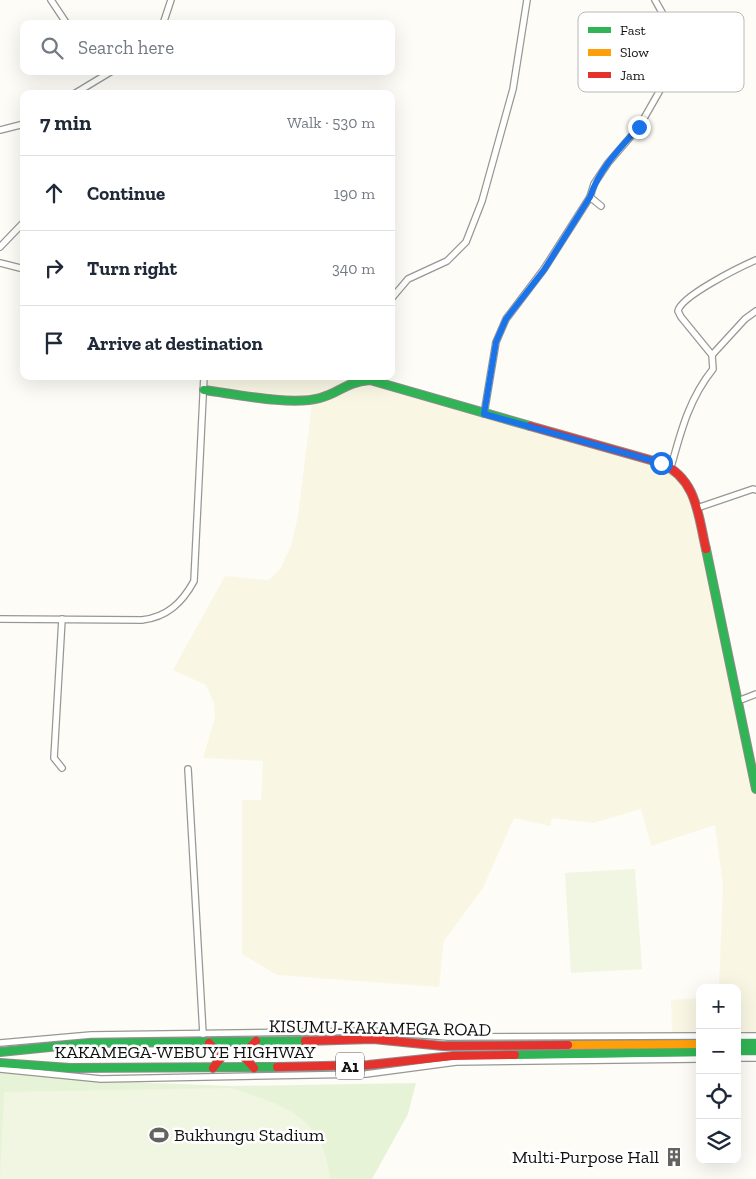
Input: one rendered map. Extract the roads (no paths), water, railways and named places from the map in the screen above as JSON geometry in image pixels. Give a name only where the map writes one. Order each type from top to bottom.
[{"type":"main road","points":[[204,390],[301,401],[321,398],[352,380]]},
{"type":"main road","points":[[370,380],[671,467],[688,483],[697,508],[756,789]]},
{"type":"main road","points":[[254,1068],[246,1059],[246,1054],[256,1041]]},
{"type":"main road","name":"KISUMU-KAKAMEGA ROAD","points":[[0,1052],[89,1043],[209,1044],[256,1041],[389,1041],[443,1046],[696,1044]]},
{"type":"main road","points":[[741,1043],[756,1043]]},
{"type":"main road","points":[[209,1044],[220,1054],[220,1059],[213,1068]]},
{"type":"main road","points":[[741,1051],[756,1051]]},
{"type":"main road","name":"KAKAMEGA-WEBUYE HIGHWAY","points":[[4,1063],[70,1068],[254,1068],[376,1064],[453,1056],[696,1052]]},
{"type":"street","points":[[52,0],[64,20]]},
{"type":"street","points":[[164,20],[171,0]]},
{"type":"street","points":[[395,294],[408,279],[447,261],[466,242],[482,201],[513,88],[528,0]]},
{"type":"street","points":[[655,0],[662,12]]},
{"type":"street","points":[[81,90],[105,75]]},
{"type":"street","points":[[484,414],[496,342],[506,319],[544,270],[590,197],[594,184],[608,163],[639,127],[659,92]]},
{"type":"street","points":[[0,130],[20,125]]},
{"type":"street","points":[[590,197],[600,206]]},
{"type":"street","points":[[0,247],[20,226]]},
{"type":"street","points":[[671,467],[688,409],[699,386],[713,369],[712,355],[681,317],[678,311],[679,307],[690,298],[756,260]]},
{"type":"street","points":[[0,263],[20,268]]},
{"type":"street","points":[[712,355],[745,319],[756,311]]},
{"type":"street","points":[[0,619],[142,620],[156,618],[179,604],[194,581],[204,380]]},
{"type":"street","points":[[697,508],[755,487]]},
{"type":"street","points":[[62,620],[54,758],[62,768]]},
{"type":"street","points":[[738,701],[756,694]]},
{"type":"street","points":[[188,769],[203,1034]]},
{"type":"street","points":[[377,1031],[389,1041]]},
{"type":"street","points":[[0,1043],[91,1035],[377,1031],[412,1035],[482,1037],[696,1036]]},
{"type":"street","points":[[741,1036],[756,1036]]},
{"type":"street","points":[[741,1058],[756,1058]]},
{"type":"street","points":[[0,1068],[101,1079],[366,1074],[456,1062],[696,1059]]},
{"type":"street","points":[[0,1068],[4,1063]]},
{"type":"street","points":[[376,1064],[389,1071]]},
{"type":"place","name":"Bukhungu Stadium","points":[[159,1135]]},
{"type":"place","name":"Multi-Purpose Hall","points":[[674,1157]]}]
